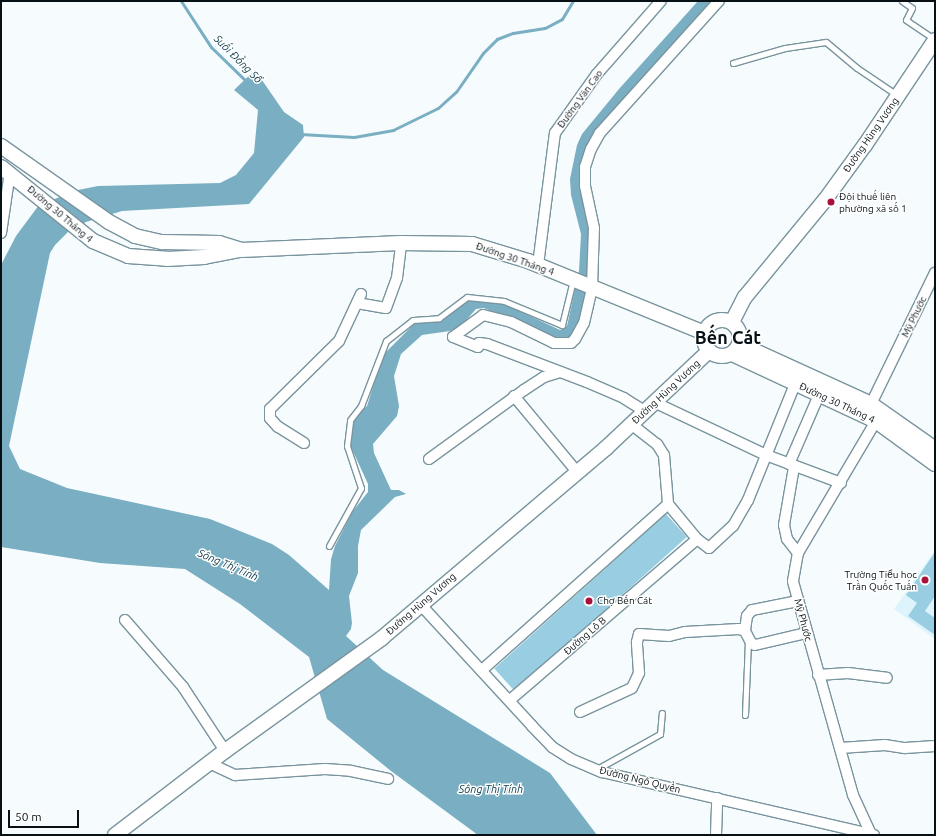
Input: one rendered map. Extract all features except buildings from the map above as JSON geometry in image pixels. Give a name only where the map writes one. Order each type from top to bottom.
[{"type":"main road","name":"Đường Hùng Vương","points":[[732,322],[745,297],[824,200],[935,40]]},
{"type":"main road","name":"Đường 30 Tháng 4","points":[[1,146],[109,222],[126,232],[148,240],[219,243],[241,250]]},
{"type":"main road","name":"Đường 30 Tháng 4","points":[[5,170],[39,196],[87,237],[103,248],[128,256],[182,258],[241,250],[401,243],[472,244],[538,265],[704,334]]},
{"type":"main road","points":[[715,321],[732,322],[740,332],[736,349],[720,356],[709,351],[704,340],[704,334],[715,321]]},
{"type":"main road","name":"Đường 30 Tháng 4","points":[[736,349],[872,404],[935,449]]},
{"type":"main road","name":"Đường Hùng Vương","points":[[115,835],[225,751],[382,638],[420,604],[577,472],[651,407],[709,351]]},
{"type":"main road","name":"Đường 30 Tháng 4","points":[[761,360],[795,384],[876,421],[935,464]]},
{"type":"main road","points":[[872,404],[876,421]]},
{"type":"street","name":"Đường Văn Cao","points":[[538,265],[555,133],[571,108],[611,57],[661,1]]},
{"type":"street","points":[[719,1],[609,123],[591,149],[585,167],[585,186],[594,228],[591,287],[584,323],[571,343],[554,343],[511,322],[483,315],[453,337],[478,347],[479,343],[487,344],[624,398],[651,407],[766,455],[841,484]]},
{"type":"street","points":[[1,233],[5,170]]},
{"type":"street","points":[[304,443],[278,427],[270,418],[270,409],[339,341],[359,298],[386,308],[396,278],[401,243]]},
{"type":"street","name":"Mỹ Phước","points":[[872,404],[935,273]]},
{"type":"street","points":[[429,459],[514,396],[544,377],[560,372]]},
{"type":"street","points":[[631,424],[657,444],[664,455],[668,504],[696,540],[709,548],[733,526],[748,500],[795,384]]},
{"type":"street","points":[[798,553],[786,539],[784,525],[792,465],[819,395]]},
{"type":"street","points":[[514,396],[577,472]]},
{"type":"street","name":"Mỹ Phước","points":[[872,834],[854,795],[818,675],[793,581],[798,553],[841,484],[876,421]]},
{"type":"street","points":[[482,670],[668,504]]},
{"type":"street","name":"Đường Lô B","points":[[510,700],[696,540]]},
{"type":"street","points":[[746,634],[747,616],[752,610],[798,601]]},
{"type":"street","name":"Đường Ngô Quyền","points":[[420,604],[552,747],[596,770],[872,834]]},
{"type":"street","points":[[125,620],[183,688],[225,751]]},
{"type":"street","points":[[580,712],[632,688],[639,673],[637,642],[639,634],[669,636],[685,632],[739,629],[746,634],[753,645],[760,645],[806,632]]},
{"type":"street","points":[[818,675],[848,674],[887,678]]},
{"type":"street","points":[[840,748],[885,745],[905,748],[935,746]]},
{"type":"street","points":[[209,763],[235,776],[325,769],[351,771],[388,779]]},
{"type":"street","points":[[716,835],[717,798]]},
{"type":"lane","points":[[902,1],[912,8],[906,20],[935,40]]},
{"type":"lane","points":[[733,63],[784,48],[826,42],[857,68],[898,95]]},
{"type":"lane","points":[[329,546],[361,488],[347,446],[350,420],[361,406],[386,342],[413,320],[440,318],[467,297],[504,300],[562,325],[574,280]]},
{"type":"lane","points":[[745,715],[746,634]]},
{"type":"lane","points":[[596,770],[660,734],[662,713]]},
{"type":"shaded area","name":"Trường Tiểu học Trần Quốc Tuấn","points":[[935,550],[935,639],[894,609]]},
{"type":"water","name":"Sông Thị Tính","points":[[698,1],[715,1],[598,134],[582,194],[591,222],[591,270],[579,326],[570,339],[554,338],[484,308],[476,309],[462,325],[450,331],[422,335],[401,354],[394,376],[399,406],[397,416],[373,444],[374,453],[391,490],[399,490],[406,494],[395,497],[361,530],[358,546],[358,573],[349,596],[352,623],[351,629],[346,636],[383,670],[550,773],[597,835],[478,835],[391,771],[327,719],[309,657],[240,604],[185,569],[100,563],[1,547],[1,265],[16,236],[39,205],[78,190],[98,186],[220,183],[236,175],[254,153],[258,110],[234,90],[255,70],[284,112],[303,125],[304,137],[249,204],[122,211],[86,222],[68,232],[55,245],[50,253],[9,446],[20,469],[67,488],[210,519],[272,544],[289,555],[329,590],[331,559],[335,546],[353,511],[368,492],[368,484],[351,447],[351,430],[356,415],[367,406],[383,355],[416,322],[445,318],[465,301],[502,303],[560,330],[567,326],[579,271],[581,234],[571,195],[570,179],[577,145],[582,134],[619,89]]},
{"type":"waterway","name":"Suối Đồng Sổ","points":[[181,1],[211,47],[247,82]]},
{"type":"waterway","points":[[300,134],[354,137],[393,130],[438,108],[456,92],[483,53],[497,39],[513,33],[545,28],[562,19],[573,1]]},
{"type":"place","name":"Đội thuế liên phường xã số 1","points":[[831,202]]},
{"type":"place","name":"Trường Tiểu học Trần Quốc Tuấn","points":[[925,580]]},
{"type":"place","name":"Chợ Bến Cát","points":[[589,601]]},
{"type":"district","name":"Bến Cát","points":[[728,337]]}]
